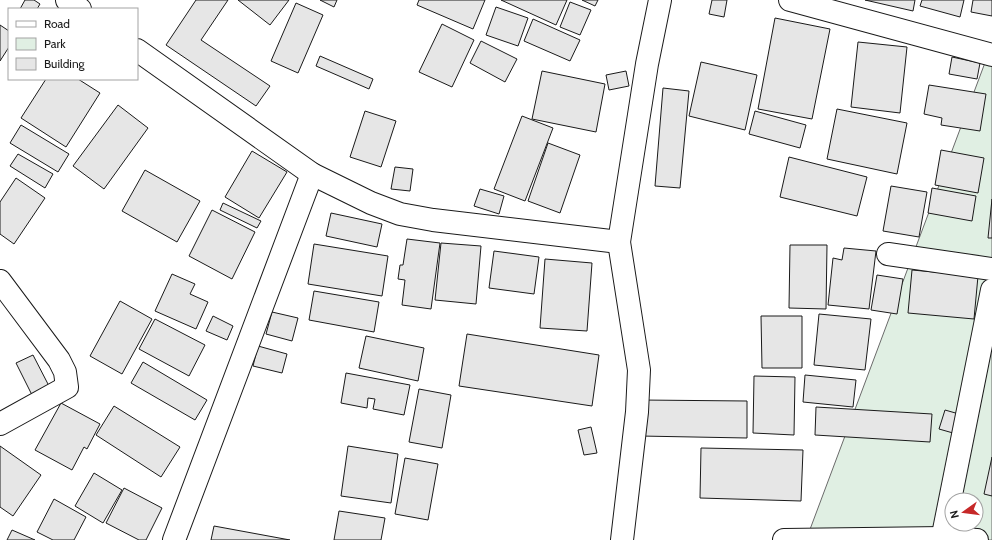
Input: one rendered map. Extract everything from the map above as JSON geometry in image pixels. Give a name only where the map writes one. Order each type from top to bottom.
[{"type":"street","points":[[67,0],[79,8]]},
{"type":"street","points":[[622,540],[637,412],[639,370],[619,242],[647,64],[660,0]]},
{"type":"street","points":[[790,0],[992,55]]},
{"type":"street","points":[[138,51],[312,174],[371,203],[400,214],[433,220],[619,242]]},
{"type":"street","points":[[174,540],[312,174]]},
{"type":"street","points":[[888,254],[992,269]]},
{"type":"street","points":[[0,281],[59,360],[65,372],[67,387],[0,424]]},
{"type":"street","points":[[943,539],[992,290]]},
{"type":"street","points":[[784,540],[977,540]]},
{"type":"green space","points":[[992,44],[992,540],[806,540]]},
{"type":"building","points":[[25,0],[34,0],[40,4],[38,8],[21,8]]},
{"type":"building","points":[[196,0],[228,0],[201,40],[270,86],[256,106],[166,45]]},
{"type":"building","points":[[238,0],[289,0],[270,25]]},
{"type":"building","points":[[320,0],[337,0],[334,7]]},
{"type":"building","points":[[419,0],[485,0],[473,29],[417,5]]},
{"type":"building","points":[[501,0],[567,0],[556,25]]},
{"type":"building","points":[[582,0],[598,0],[595,6]]},
{"type":"building","points":[[712,0],[727,0],[724,17],[709,14]]},
{"type":"building","points":[[865,0],[915,0],[913,11]]},
{"type":"building","points":[[922,0],[964,0],[960,17],[920,6]]},
{"type":"building","points":[[973,0],[992,0],[992,16],[971,12]]},
{"type":"building","points":[[570,2],[591,10],[580,35],[560,27]]},
{"type":"building","points":[[296,3],[323,15],[298,73],[271,61]]},
{"type":"building","points":[[496,7],[528,18],[518,46],[486,35]]},
{"type":"building","points":[[775,18],[830,29],[812,119],[758,109]]},
{"type":"building","points":[[533,19],[580,40],[570,61],[524,41]]},
{"type":"building","points":[[442,24],[474,40],[452,87],[419,72]]},
{"type":"building","points":[[0,25],[8,30],[8,49],[0,61]]},
{"type":"building","points":[[481,41],[517,59],[505,82],[470,63]]},
{"type":"building","points":[[858,42],[907,47],[900,113],[851,107]]},
{"type":"building","points":[[320,56],[373,79],[369,89],[316,66]]},
{"type":"building","points":[[952,57],[980,63],[977,79],[949,74]]},
{"type":"building","points":[[701,62],[757,75],[745,130],[689,116]]},
{"type":"building","points":[[542,71],[605,84],[596,132],[532,119]]},
{"type":"building","points":[[626,71],[629,86],[609,90],[606,75]]},
{"type":"building","points":[[45,80],[80,80],[100,93],[66,147],[21,118]]},
{"type":"building","points":[[929,85],[986,94],[980,131],[941,125],[942,118],[924,114]]},
{"type":"building","points":[[663,88],[689,91],[680,188],[655,186]]},
{"type":"building","points":[[118,105],[148,128],[104,189],[73,166]]},
{"type":"building","points":[[837,109],[907,123],[897,174],[827,159]]},
{"type":"building","points":[[365,111],[396,121],[381,167],[350,157]]},
{"type":"building","points":[[755,111],[806,125],[800,148],[749,134]]},
{"type":"building","points":[[522,116],[553,128],[525,201],[494,189]]},
{"type":"building","points":[[21,125],[69,154],[58,172],[10,143]]},
{"type":"building","points":[[548,143],[580,155],[560,213],[528,201]]},
{"type":"building","points":[[941,150],[984,158],[978,193],[935,185]]},
{"type":"building","points":[[252,151],[287,172],[259,218],[225,197]]},
{"type":"building","points":[[18,154],[53,174],[45,188],[10,166]]},
{"type":"building","points":[[789,157],[867,177],[857,216],[780,197]]},
{"type":"building","points":[[395,167],[413,169],[410,191],[391,189]]},
{"type":"building","points":[[145,170],[200,201],[177,242],[122,211]]},
{"type":"building","points":[[16,178],[45,198],[14,244],[0,234],[0,202]]},
{"type":"building","points":[[891,186],[927,192],[919,237],[883,231]]},
{"type":"building","points":[[932,188],[976,196],[972,221],[928,213]]},
{"type":"building","points":[[480,189],[504,196],[499,214],[474,206]]},
{"type":"building","points":[[992,199],[992,238],[988,238]]},
{"type":"building","points":[[223,203],[261,221],[257,228],[220,210]]},
{"type":"building","points":[[212,210],[255,232],[232,279],[189,256]]},
{"type":"building","points":[[331,213],[382,224],[377,247],[326,236]]},
{"type":"building","points":[[407,239],[440,243],[431,309],[402,305],[405,280],[398,279],[400,265],[403,265]]},
{"type":"building","points":[[441,243],[481,246],[476,304],[435,300]]},
{"type":"building","points":[[314,244],[388,256],[382,296],[308,284]]},
{"type":"building","points":[[790,245],[827,245],[826,309],[789,308]]},
{"type":"building","points":[[844,248],[876,251],[869,309],[828,305],[833,258],[842,260]]},
{"type":"building","points":[[494,251],[539,257],[534,294],[489,288]]},
{"type":"building","points":[[545,259],[592,263],[587,331],[540,328]]},
{"type":"building","points":[[912,270],[978,276],[974,319],[908,313]]},
{"type":"building","points":[[172,274],[195,284],[190,294],[208,302],[196,329],[155,311]]},
{"type":"building","points":[[877,275],[903,279],[897,314],[871,310]]},
{"type":"building","points":[[314,291],[379,302],[374,332],[309,320]]},
{"type":"building","points":[[120,301],[152,319],[122,374],[90,356]]},
{"type":"building","points":[[272,312],[298,318],[292,341],[266,334]]},
{"type":"building","points":[[819,314],[871,319],[865,370],[814,365]]},
{"type":"building","points":[[213,316],[233,326],[227,340],[206,331]]},
{"type":"building","points":[[761,316],[802,316],[802,368],[762,368]]},
{"type":"building","points":[[155,319],[205,345],[189,376],[139,349]]},
{"type":"building","points":[[467,334],[599,355],[592,406],[459,386]]},
{"type":"building","points":[[366,336],[424,348],[418,381],[359,368]]},
{"type":"building","points":[[258,346],[287,354],[282,373],[253,366]]},
{"type":"building","points":[[33,355],[49,386],[32,395],[16,363]]},
{"type":"building","points":[[143,362],[207,400],[195,420],[131,383]]},
{"type":"building","points":[[346,373],[410,385],[404,415],[373,409],[375,399],[368,398],[367,408],[341,403]]},
{"type":"building","points":[[805,375],[856,380],[853,407],[803,402]]},
{"type":"building","points":[[754,376],[795,377],[794,435],[753,433]]},
{"type":"building","points":[[419,389],[451,395],[442,448],[409,442]]},
{"type":"building","points":[[641,400],[747,401],[747,438],[640,436]]},
{"type":"building","points":[[61,403],[100,424],[87,449],[84,447],[72,470],[35,450]]},
{"type":"building","points":[[114,406],[180,447],[161,477],[96,435]]},
{"type":"building","points":[[816,407],[932,414],[930,442],[815,435]]},
{"type":"building","points":[[945,410],[959,414],[953,433],[939,429]]},
{"type":"building","points":[[591,427],[597,453],[584,455],[578,430]]},
{"type":"building","points":[[0,446],[41,475],[13,516],[0,507]]},
{"type":"building","points":[[348,446],[398,454],[391,503],[341,496]]},
{"type":"building","points":[[701,448],[803,450],[801,501],[700,498]]},
{"type":"building","points":[[992,457],[992,496],[984,494]]},
{"type":"building","points":[[405,458],[438,464],[428,520],[395,514]]},
{"type":"building","points":[[94,473],[122,490],[103,523],[75,506]]},
{"type":"building","points":[[124,488],[162,508],[146,540],[139,540],[106,523]]},
{"type":"building","points":[[54,499],[86,517],[74,540],[53,540],[37,532]]},
{"type":"building","points":[[339,511],[385,518],[381,540],[334,540]]},
{"type":"building","points":[[214,526],[290,540],[211,540]]},
{"type":"building","points":[[12,530],[35,540],[7,540]]}]
